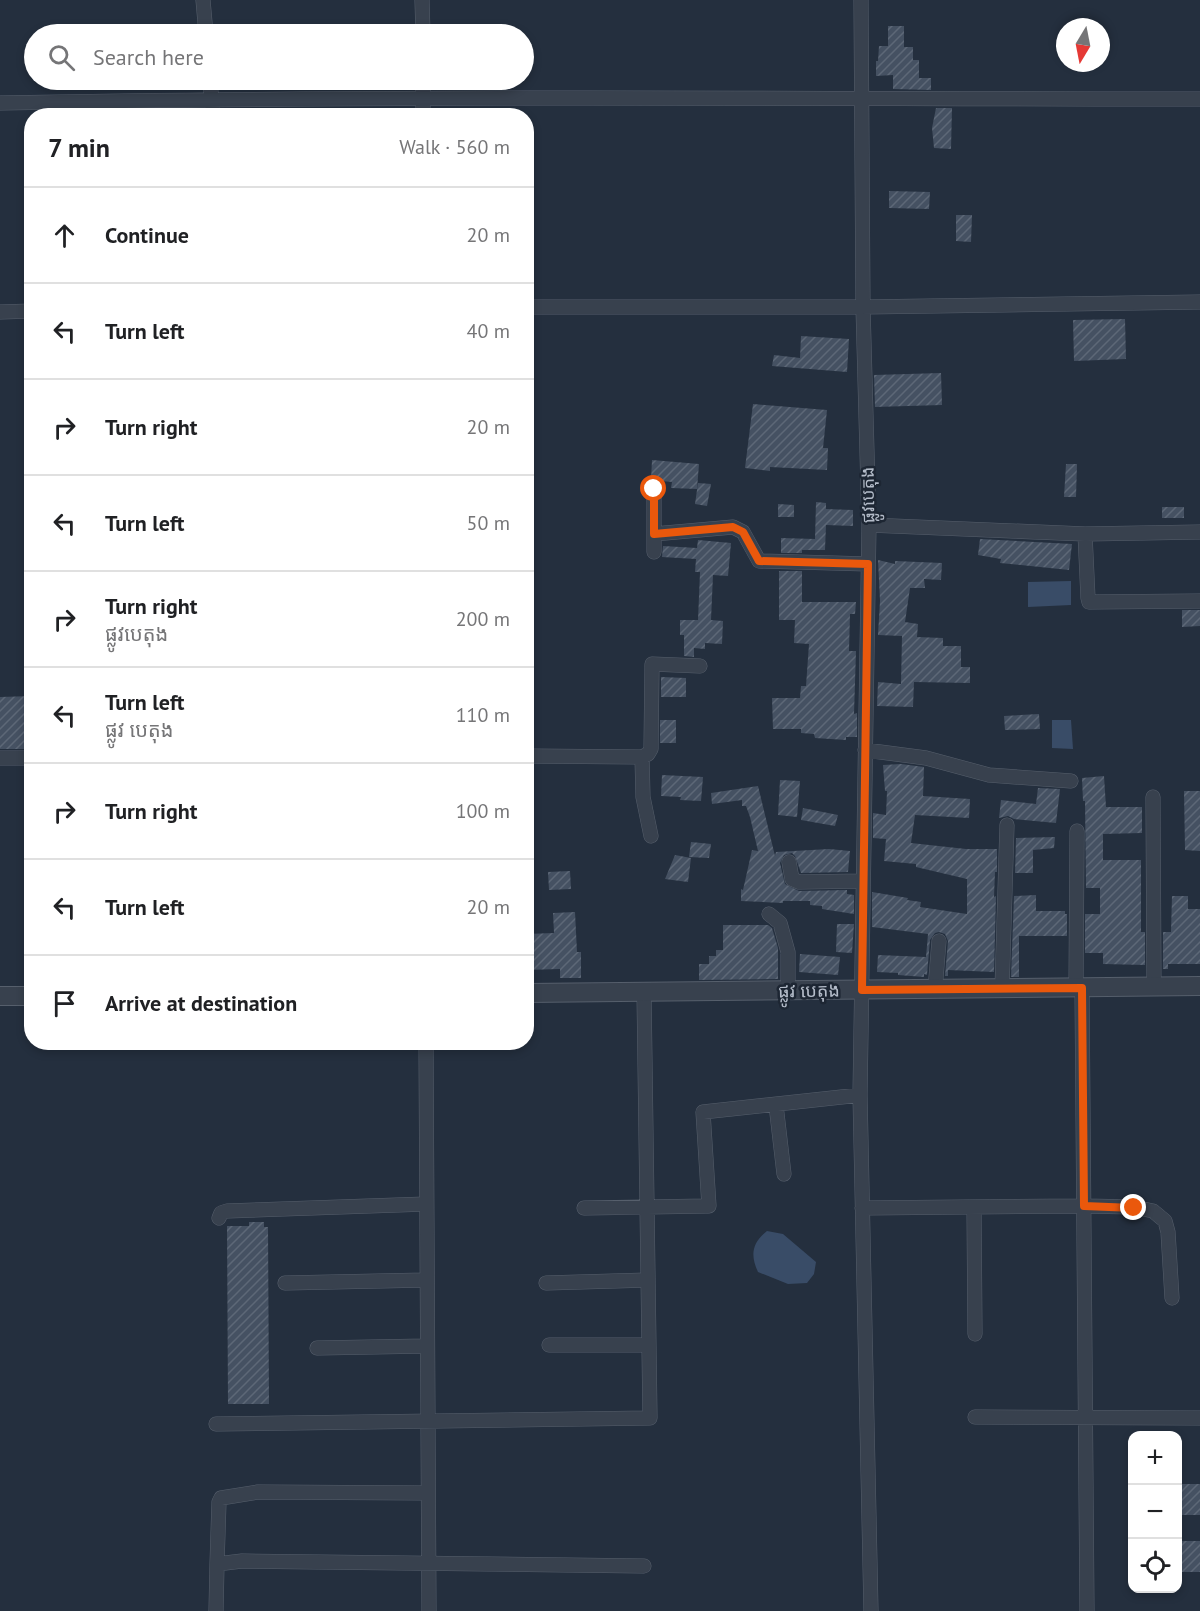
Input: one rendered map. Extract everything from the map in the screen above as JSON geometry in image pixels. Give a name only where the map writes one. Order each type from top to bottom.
[{"type":"street","points":[[202,0],[205,24]]},
{"type":"street","points":[[422,0],[423,24]]},
{"type":"street","name":"ផ្លូវបេតុង","points":[[861,0],[863,308],[869,525],[860,1095],[871,1611]]},
{"type":"street","points":[[211,90],[213,108]]},
{"type":"street","points":[[423,90],[423,108]]},
{"type":"street","points":[[0,103],[423,98],[1200,99]]},
{"type":"street","points":[[534,307],[863,308],[1200,302]]},
{"type":"street","points":[[0,312],[24,311]]},
{"type":"street","points":[[654,489],[654,552]]},
{"type":"street","points":[[869,525],[1085,534],[1200,532]]},
{"type":"street","points":[[654,534],[733,527],[743,532],[759,561],[868,564]]},
{"type":"street","points":[[1085,534],[1089,602],[1200,601]]},
{"type":"street","points":[[534,756],[642,757],[648,754],[651,749],[652,664],[700,666]]},
{"type":"street","points":[[865,750],[926,758],[989,775],[1071,781]]},
{"type":"street","points":[[642,757],[643,798],[651,836]]},
{"type":"street","points":[[0,758],[24,758]]},
{"type":"street","points":[[1153,797],[1154,987]]},
{"type":"street","points":[[1002,989],[1007,825]]},
{"type":"street","points":[[1077,831],[1084,1206],[1087,1611]]},
{"type":"street","points":[[789,862],[792,879],[800,882],[863,881]]},
{"type":"street","points":[[769,914],[780,923],[788,952],[788,991]]},
{"type":"street","points":[[935,990],[939,941]]},
{"type":"street","name":"ផ្លូវ បេតុង","points":[[534,993],[1200,986]]},
{"type":"street","points":[[216,1424],[650,1418],[644,992]]},
{"type":"street","points":[[0,996],[24,996]]},
{"type":"street","points":[[426,1050],[429,1611]]},
{"type":"street","points":[[584,1208],[709,1206],[703,1112],[860,1095]]},
{"type":"street","points":[[776,1105],[784,1174]]},
{"type":"street","points":[[219,1218],[221,1213],[227,1211],[426,1203]]},
{"type":"street","points":[[862,1208],[1084,1206],[1134,1208],[1153,1212],[1165,1221],[1168,1232],[1172,1298]]},
{"type":"street","points":[[974,1207],[975,1334]]},
{"type":"street","points":[[285,1283],[426,1280]]},
{"type":"street","points":[[546,1282],[648,1280]]},
{"type":"street","points":[[549,1345],[649,1345]]},
{"type":"street","points":[[317,1348],[427,1346]]},
{"type":"street","points":[[975,1417],[1200,1418]]},
{"type":"street","points":[[216,1611],[219,1502],[221,1498],[258,1492],[428,1493]]},
{"type":"street","points":[[217,1564],[242,1561],[644,1566]]},
{"type":"water","points":[[1071,581],[1071,605],[1028,607],[1028,582]]},
{"type":"water","points":[[1052,720],[1071,720],[1073,749],[1052,748]]},
{"type":"water","points":[[767,1231],[783,1234],[816,1262],[814,1274],[807,1283],[788,1284],[758,1272],[753,1255],[755,1245]]},
{"type":"building","points":[[888,26],[904,26],[904,47],[913,47],[913,60],[919,60],[919,78],[931,78],[931,90],[893,89],[893,75],[876,76],[879,46],[888,46]]},
{"type":"building","points":[[936,108],[952,108],[951,149],[934,148],[932,128]]},
{"type":"building","points":[[889,191],[930,192],[929,209],[889,208]]},
{"type":"building","points":[[956,215],[972,215],[971,242],[956,241]]},
{"type":"building","points":[[1125,319],[1126,359],[1074,361],[1073,320]]},
{"type":"building","points":[[801,336],[849,339],[847,372],[772,366],[774,355],[800,358]]},
{"type":"building","points":[[941,373],[942,405],[875,407],[874,375]]},
{"type":"building","points":[[753,404],[827,410],[823,448],[828,448],[827,470],[770,467],[770,471],[745,468]]},
{"type":"building","points":[[652,460],[699,464],[697,489],[671,488],[672,482],[651,480]]},
{"type":"building","points":[[1066,464],[1077,464],[1076,497],[1064,497]]},
{"type":"building","points":[[698,483],[711,484],[707,506],[695,504]]},
{"type":"building","points":[[816,502],[826,503],[826,509],[853,510],[853,526],[826,525],[825,550],[781,553],[781,538],[815,539]]},
{"type":"building","points":[[778,504],[794,505],[794,517],[778,517]]},
{"type":"building","points":[[1162,507],[1184,507],[1184,518],[1162,518]]},
{"type":"building","points":[[980,539],[1072,544],[1069,570],[1000,563],[1001,559],[978,555]]},
{"type":"building","points":[[698,540],[731,543],[728,576],[713,575],[711,620],[723,621],[722,644],[705,643],[705,649],[694,648],[694,657],[684,656],[684,635],[680,635],[680,620],[698,620],[700,572],[695,572],[696,559],[662,557],[663,546],[697,548]]},
{"type":"building","points":[[878,560],[895,564],[895,561],[942,563],[941,580],[924,579],[925,588],[910,588],[905,622],[918,624],[917,637],[943,638],[943,646],[961,646],[961,667],[970,667],[970,683],[914,682],[913,707],[877,706],[878,682],[901,684],[902,636],[878,635],[880,601]]},
{"type":"building","points":[[779,571],[802,571],[802,602],[856,602],[855,614],[850,614],[849,651],[856,651],[854,714],[857,713],[857,737],[846,737],[846,740],[815,738],[814,734],[801,733],[801,729],[773,729],[772,698],[800,698],[801,686],[806,686],[809,644],[794,643],[795,620],[779,620]]},
{"type":"building","points":[[1182,610],[1200,610],[1200,626],[1182,627]]},
{"type":"building","points":[[661,677],[686,678],[686,697],[661,697]]},
{"type":"building","points":[[24,696],[24,749],[0,749],[0,697]]},
{"type":"building","points":[[1039,714],[1040,729],[1005,730],[1004,716]]},
{"type":"building","points":[[660,720],[676,720],[676,743],[660,743]]},
{"type":"building","points":[[901,764],[924,767],[923,796],[970,799],[969,818],[915,815],[911,843],[966,849],[997,849],[994,897],[996,896],[994,972],[948,970],[948,976],[945,976],[948,941],[945,934],[939,932],[935,933],[930,940],[927,975],[924,974],[924,977],[877,972],[878,955],[926,957],[928,934],[872,927],[872,892],[921,902],[920,907],[967,914],[967,879],[916,867],[916,864],[884,861],[886,839],[873,838],[873,813],[886,815],[887,791],[885,791],[883,765]]},
{"type":"building","points":[[662,775],[703,777],[701,801],[661,796]]},
{"type":"building","points":[[1104,776],[1106,807],[1142,807],[1142,833],[1103,834],[1103,860],[1141,860],[1141,932],[1145,932],[1145,965],[1103,964],[1103,953],[1085,953],[1085,914],[1100,914],[1100,888],[1086,888],[1085,801],[1083,801],[1082,778]]},
{"type":"building","points":[[780,780],[800,781],[797,817],[778,815]]},
{"type":"building","points":[[758,786],[775,856],[776,852],[829,849],[850,851],[848,872],[801,873],[795,856],[792,853],[784,855],[780,863],[785,884],[799,891],[847,890],[847,894],[854,895],[854,914],[822,909],[822,906],[810,905],[810,901],[783,901],[783,903],[741,901],[741,889],[743,890],[752,850],[758,851],[750,817],[746,806],[742,806],[742,800],[712,804],[711,793]]},
{"type":"building","points":[[1038,788],[1060,789],[1056,823],[1014,819],[1008,816],[999,818],[1001,800],[1036,804]]},
{"type":"building","points":[[1184,791],[1200,791],[1200,851],[1185,850]]},
{"type":"building","points":[[803,808],[838,815],[835,826],[801,820]]},
{"type":"building","points":[[1055,837],[1054,848],[1033,850],[1033,873],[1015,873],[1016,838]]},
{"type":"building","points":[[691,842],[711,844],[709,858],[689,857]]},
{"type":"building","points":[[675,855],[691,858],[688,882],[665,879]]},
{"type":"building","points":[[570,871],[571,889],[549,890],[548,872]]},
{"type":"building","points":[[1036,895],[1036,911],[1065,911],[1067,936],[1019,936],[1019,977],[1011,977],[1014,896]]},
{"type":"building","points":[[1172,896],[1188,896],[1188,909],[1200,909],[1200,964],[1168,964],[1168,969],[1163,969],[1163,932],[1171,932]]},
{"type":"building","points":[[575,912],[577,952],[581,952],[581,978],[560,978],[560,969],[534,970],[534,934],[554,933],[553,913]]},
{"type":"building","points":[[837,924],[854,924],[852,953],[836,952]]},
{"type":"building","points":[[723,925],[768,925],[772,928],[778,948],[778,979],[699,980],[699,964],[709,964],[709,956],[716,956],[716,950],[723,950]]},
{"type":"building","points":[[800,954],[840,957],[838,975],[799,972]]},
{"type":"building","points":[[249,1222],[264,1222],[264,1227],[268,1227],[269,1404],[228,1404],[227,1226],[249,1226]]},
{"type":"building","points":[[1182,1484],[1200,1484],[1200,1515],[1182,1515]]},
{"type":"building","points":[[1182,1541],[1200,1541],[1200,1572],[1182,1572]]},
{"type":"route","points":[[654,489],[654,534],[733,527],[743,532],[759,561],[868,564],[862,990],[1082,988],[1084,1206],[1134,1208]]}]
